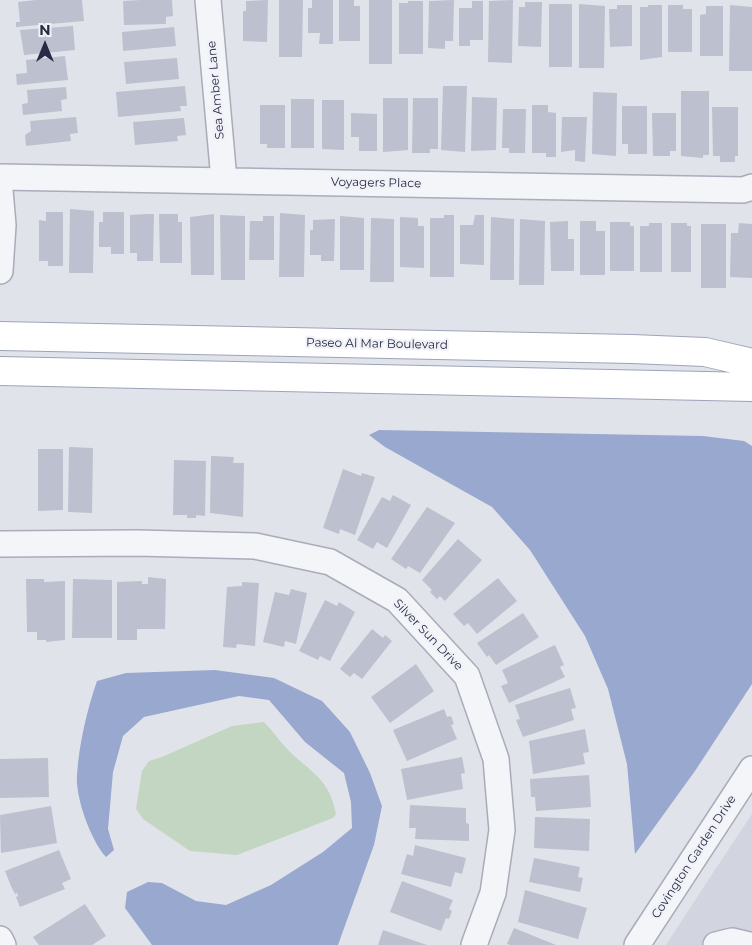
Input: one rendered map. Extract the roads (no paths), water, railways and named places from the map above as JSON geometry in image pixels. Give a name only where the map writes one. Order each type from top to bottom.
[{"type":"main road","name":"Paseo Al Mar Boulevard","points":[[0,336],[632,349],[705,352],[752,363]]},
{"type":"main road","points":[[0,371],[752,387]]},
{"type":"street","name":"Sea Amber Lane","points":[[208,0],[224,180]]},
{"type":"street","name":"Voyagers Place","points":[[0,177],[733,190],[752,187]]},
{"type":"street","points":[[0,190],[3,225],[0,271]]},
{"type":"street","name":"Silver Sun Drive","points":[[0,544],[137,543],[256,546],[330,562],[397,600],[467,676],[496,760],[502,830],[493,893],[474,945]]},
{"type":"street","name":"Covington Garden Drive","points":[[637,945],[752,769]]},
{"type":"street","points":[[0,938],[3,945]]},
{"type":"street","points":[[716,945],[732,940],[749,945]]},
{"type":"water","points":[[379,430],[703,436],[744,441],[752,446],[752,684],[695,771],[635,854],[627,764],[608,689],[585,636],[530,550],[492,507],[385,447],[369,435]]},
{"type":"water","points":[[215,670],[274,678],[322,701],[350,732],[370,773],[382,806],[374,845],[338,945],[152,945],[125,908],[127,892],[148,882],[162,883],[196,901],[226,905],[271,885],[323,852],[352,828],[351,802],[344,773],[305,742],[269,700],[239,696],[144,717],[123,736],[113,772],[108,829],[114,850],[106,857],[100,850],[90,830],[81,806],[77,775],[84,727],[97,681],[126,673]]}]
